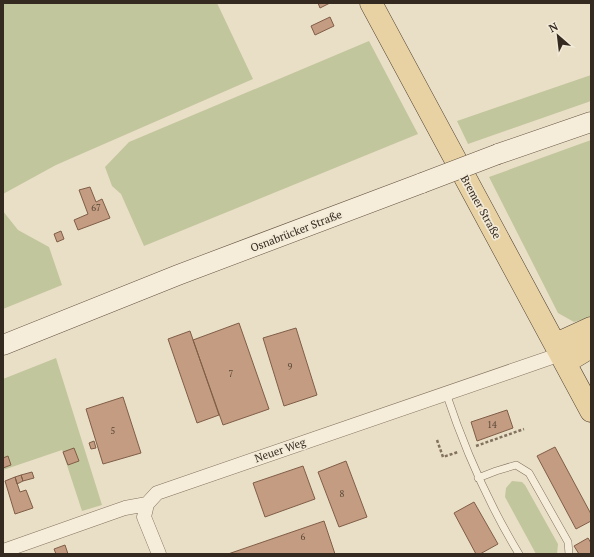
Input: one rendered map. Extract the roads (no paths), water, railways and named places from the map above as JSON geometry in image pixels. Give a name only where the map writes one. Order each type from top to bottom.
[{"type":"main road","name":"Bremer Straße","points":[[371,3],[591,411]]},
{"type":"main road","name":"Osnabrücker Straße","points":[[3,345],[178,275],[498,154],[591,122]]},
{"type":"main road","points":[[561,353],[591,328]]},
{"type":"main road","points":[[561,353],[591,346]]},
{"type":"street","name":"Neuer Weg","points":[[147,504],[157,493],[561,353]]},
{"type":"street","points":[[3,551],[125,508],[147,504],[144,517],[159,554]]},
{"type":"lane","points":[[446,394],[478,478],[519,554]]},
{"type":"lane","points":[[478,478],[516,465],[529,473],[568,542],[569,554]]}]
